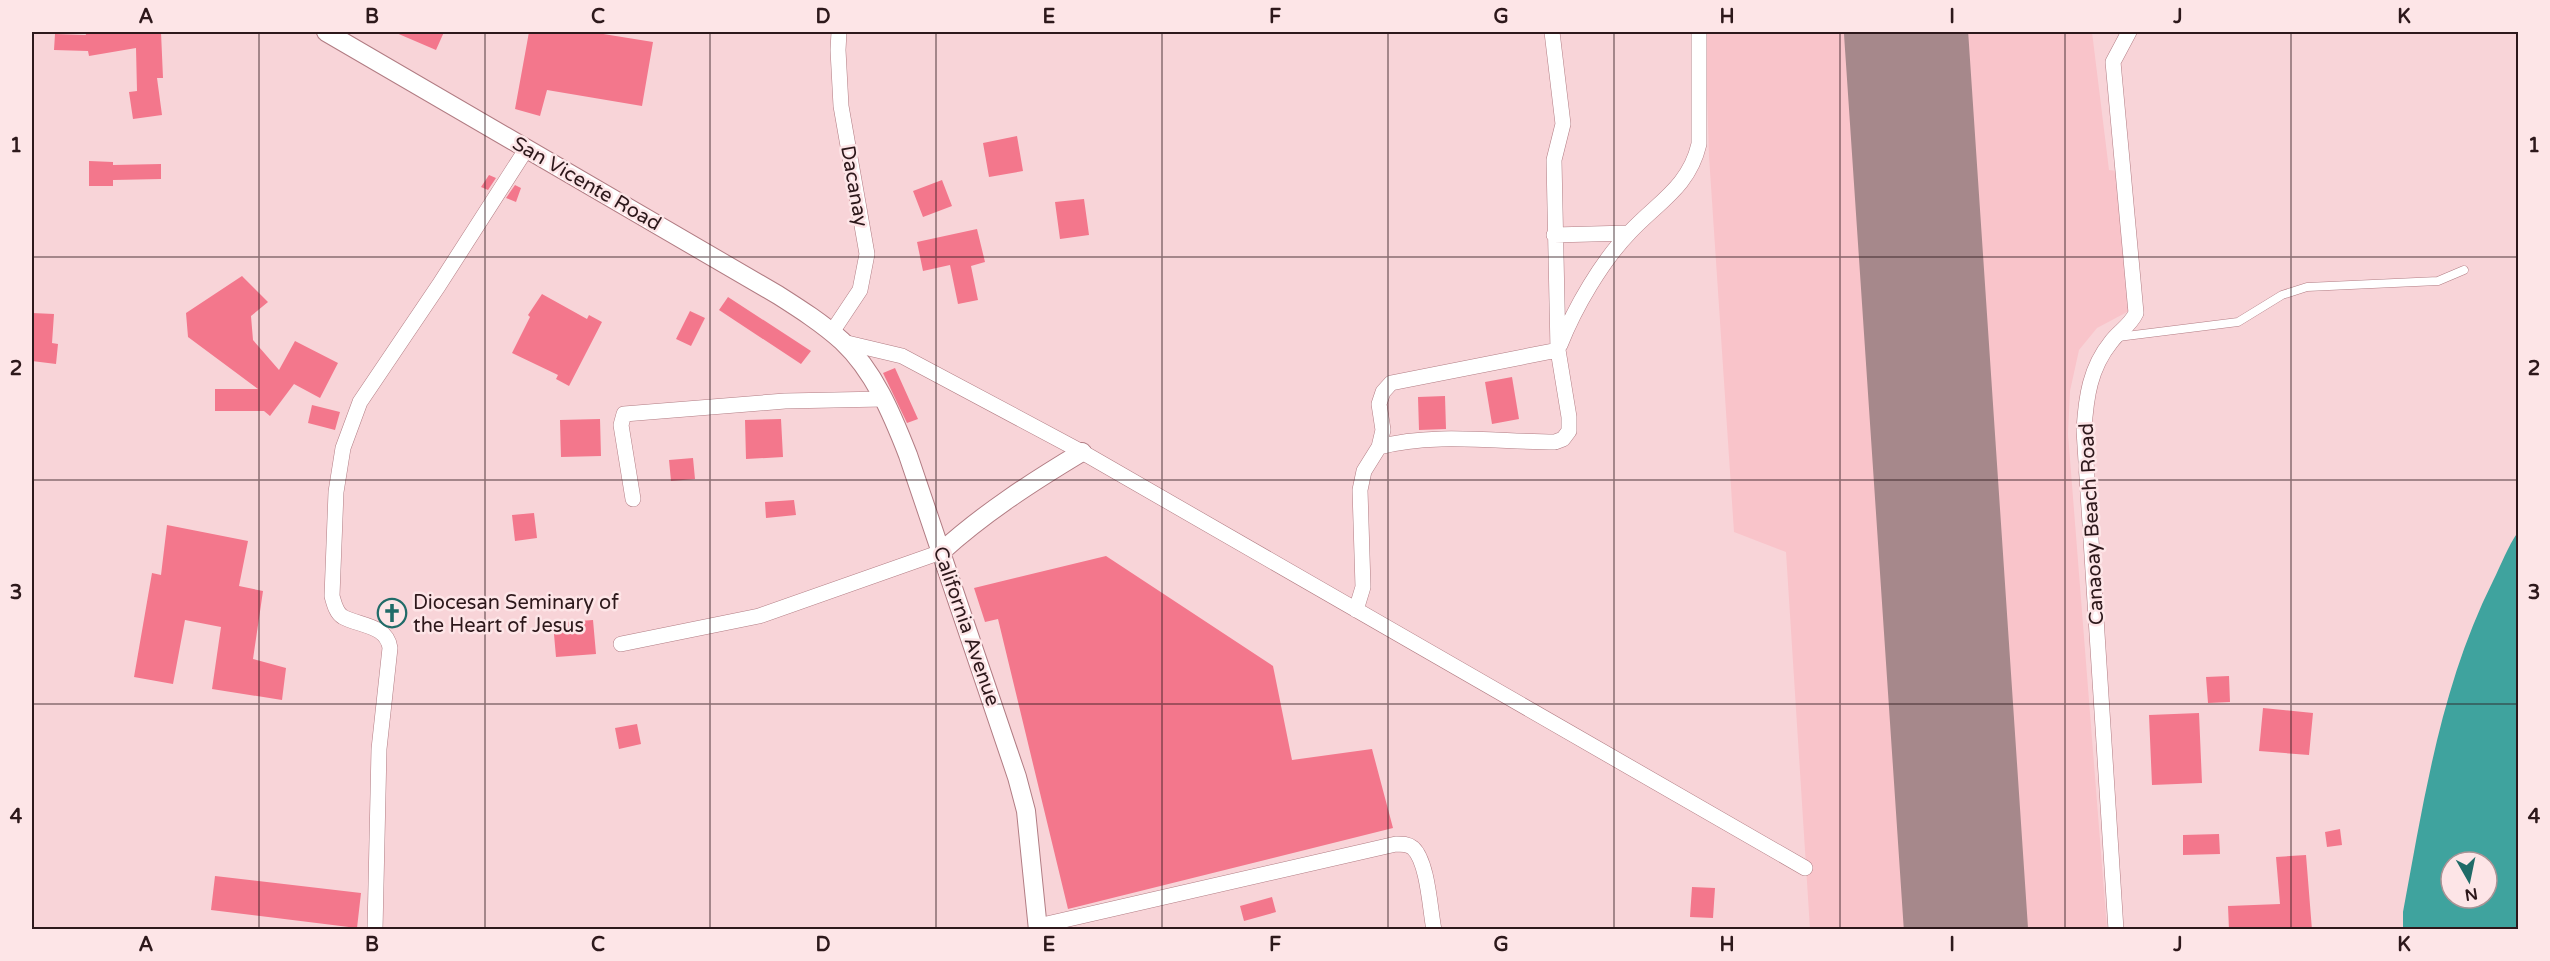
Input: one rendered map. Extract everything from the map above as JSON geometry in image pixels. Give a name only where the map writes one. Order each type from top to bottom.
[{"type":"street","name":"San Vicente Road","points":[[326,32],[778,295],[837,337]]},
{"type":"street","name":"Dacanay","points":[[837,337],[860,290],[867,254],[841,106],[839,32]]},
{"type":"street","points":[[1379,447],[1397,442],[1493,439],[1555,442],[1563,439],[1569,431],[1569,417],[1558,350],[1554,160],[1563,124],[1552,32]]},
{"type":"street","points":[[1558,350],[1569,324],[1598,275],[1629,233],[1671,195],[1685,179],[1695,162],[1700,144],[1699,32]]},
{"type":"street","name":"Canaoay Beach Road","points":[[2116,930],[2084,430],[2086,401],[2091,377],[2101,355],[2133,319],[2136,307],[2114,69],[2115,56],[2129,32]]},
{"type":"street","points":[[375,930],[379,749],[390,648],[384,634],[342,616],[335,607],[332,596],[336,492],[343,448],[360,402],[439,285],[526,148]]},
{"type":"street","points":[[1554,235],[1629,233]]},
{"type":"street","points":[[837,337],[902,356],[1082,452],[1805,868]]},
{"type":"street","name":"California Avenue","points":[[837,337],[864,366],[891,412],[1000,720],[1026,811],[1038,928]]},
{"type":"street","points":[[1356,610],[1363,586],[1360,489],[1364,471],[1379,447],[1383,430],[1379,404],[1383,392],[1391,383],[1558,350]]},
{"type":"street","points":[[633,499],[621,425],[624,414],[785,401],[883,399]]},
{"type":"street","points":[[621,644],[759,616],[941,552],[961,534],[1023,488],[1082,452]]},
{"type":"street","points":[[1038,928],[1396,844],[1408,845],[1415,850],[1422,864],[1434,930]]},
{"type":"lane","points":[[2114,338],[2238,322],[2282,296],[2307,287],[2438,281],[2464,270]]},
{"type":"shaded area","points":[[1705,32],[2092,32],[2109,170],[2117,171],[2129,311],[2097,328],[2079,350],[2070,391],[2068,434],[2107,929],[1810,929],[1786,552],[1734,532],[1709,156]]},
{"type":"water","points":[[2518,532],[2518,929],[2403,929],[2403,912],[2427,785],[2447,702],[2475,620]]},
{"type":"building","points":[[85,32],[161,32],[163,78],[157,78],[162,115],[133,119],[129,92],[137,91],[136,48],[89,56],[88,51],[54,50],[55,34],[86,35]]},
{"type":"building","points":[[394,32],[444,32],[436,50]]},
{"type":"building","points":[[529,32],[591,32],[653,42],[642,106],[547,90],[540,116],[515,109]]},
{"type":"building","points":[[1017,136],[1023,171],[989,177],[983,143]]},
{"type":"building","points":[[89,161],[113,162],[113,165],[161,164],[161,179],[113,180],[113,186],[89,186]]},
{"type":"building","points":[[489,175],[496,178],[488,190],[481,187]]},
{"type":"building","points":[[942,180],[952,206],[923,217],[913,191]]},
{"type":"building","points":[[515,185],[521,188],[516,202],[506,198]]},
{"type":"building","points":[[1084,199],[1089,235],[1060,239],[1055,202]]},
{"type":"building","points":[[977,229],[985,262],[971,266],[978,300],[958,304],[950,265],[923,271],[917,242]]},
{"type":"building","points":[[242,276],[268,302],[251,316],[253,340],[279,370],[295,341],[338,363],[320,398],[294,384],[270,416],[264,411],[215,411],[215,389],[258,389],[188,337],[186,313]]},
{"type":"building","points":[[542,294],[587,319],[589,315],[602,322],[569,386],[556,379],[558,375],[512,353],[530,317],[528,315]]},
{"type":"building","points":[[728,297],[811,351],[801,364],[719,310]]},
{"type":"building","points":[[690,311],[705,318],[691,346],[676,339]]},
{"type":"building","points":[[32,313],[54,314],[52,343],[58,344],[56,364],[32,361]]},
{"type":"building","points":[[895,368],[918,419],[907,423],[883,373]]},
{"type":"building","points":[[1512,377],[1519,419],[1492,424],[1485,382]]},
{"type":"building","points":[[1445,396],[1446,429],[1419,430],[1418,397]]},
{"type":"building","points":[[312,405],[340,412],[335,430],[308,423]]},
{"type":"building","points":[[600,419],[601,456],[561,457],[560,420]]},
{"type":"building","points":[[781,419],[783,457],[746,459],[745,420]]},
{"type":"building","points":[[693,458],[695,479],[671,481],[669,460]]},
{"type":"building","points":[[794,500],[796,515],[766,518],[765,502]]},
{"type":"building","points":[[534,513],[537,538],[515,541],[512,515]]},
{"type":"building","points":[[167,525],[248,541],[239,586],[263,591],[253,659],[286,668],[282,700],[212,689],[221,627],[185,620],[173,684],[134,677],[152,573],[161,575]]},
{"type":"building","points":[[1106,556],[1273,666],[1292,760],[1372,749],[1393,828],[1068,909],[998,619],[985,622],[974,588]]},
{"type":"building","points":[[593,620],[596,654],[556,657],[553,623]]},
{"type":"building","points":[[2229,676],[2230,702],[2208,703],[2206,677]]},
{"type":"building","points":[[2263,708],[2313,713],[2309,755],[2259,751]]},
{"type":"building","points":[[2199,713],[2202,783],[2152,785],[2149,715]]},
{"type":"building","points":[[637,724],[641,744],[619,749],[615,728]]},
{"type":"building","points":[[2340,829],[2342,845],[2327,847],[2325,832]]},
{"type":"building","points":[[2219,834],[2220,854],[2183,855],[2183,835]]},
{"type":"building","points":[[2306,855],[2312,930],[2229,930],[2228,906],[2280,904],[2276,857]]},
{"type":"building","points":[[215,876],[361,893],[357,928],[211,910]]},
{"type":"building","points":[[1692,887],[1715,888],[1713,918],[1690,917]]},
{"type":"building","points":[[1272,897],[1276,912],[1244,921],[1240,906]]},
{"type":"runway","points":[[1906,32],[1966,930]]},
{"type":"place","name":"Diocesan Seminary of the Heart of Jesus","points":[[392,613]]}]
